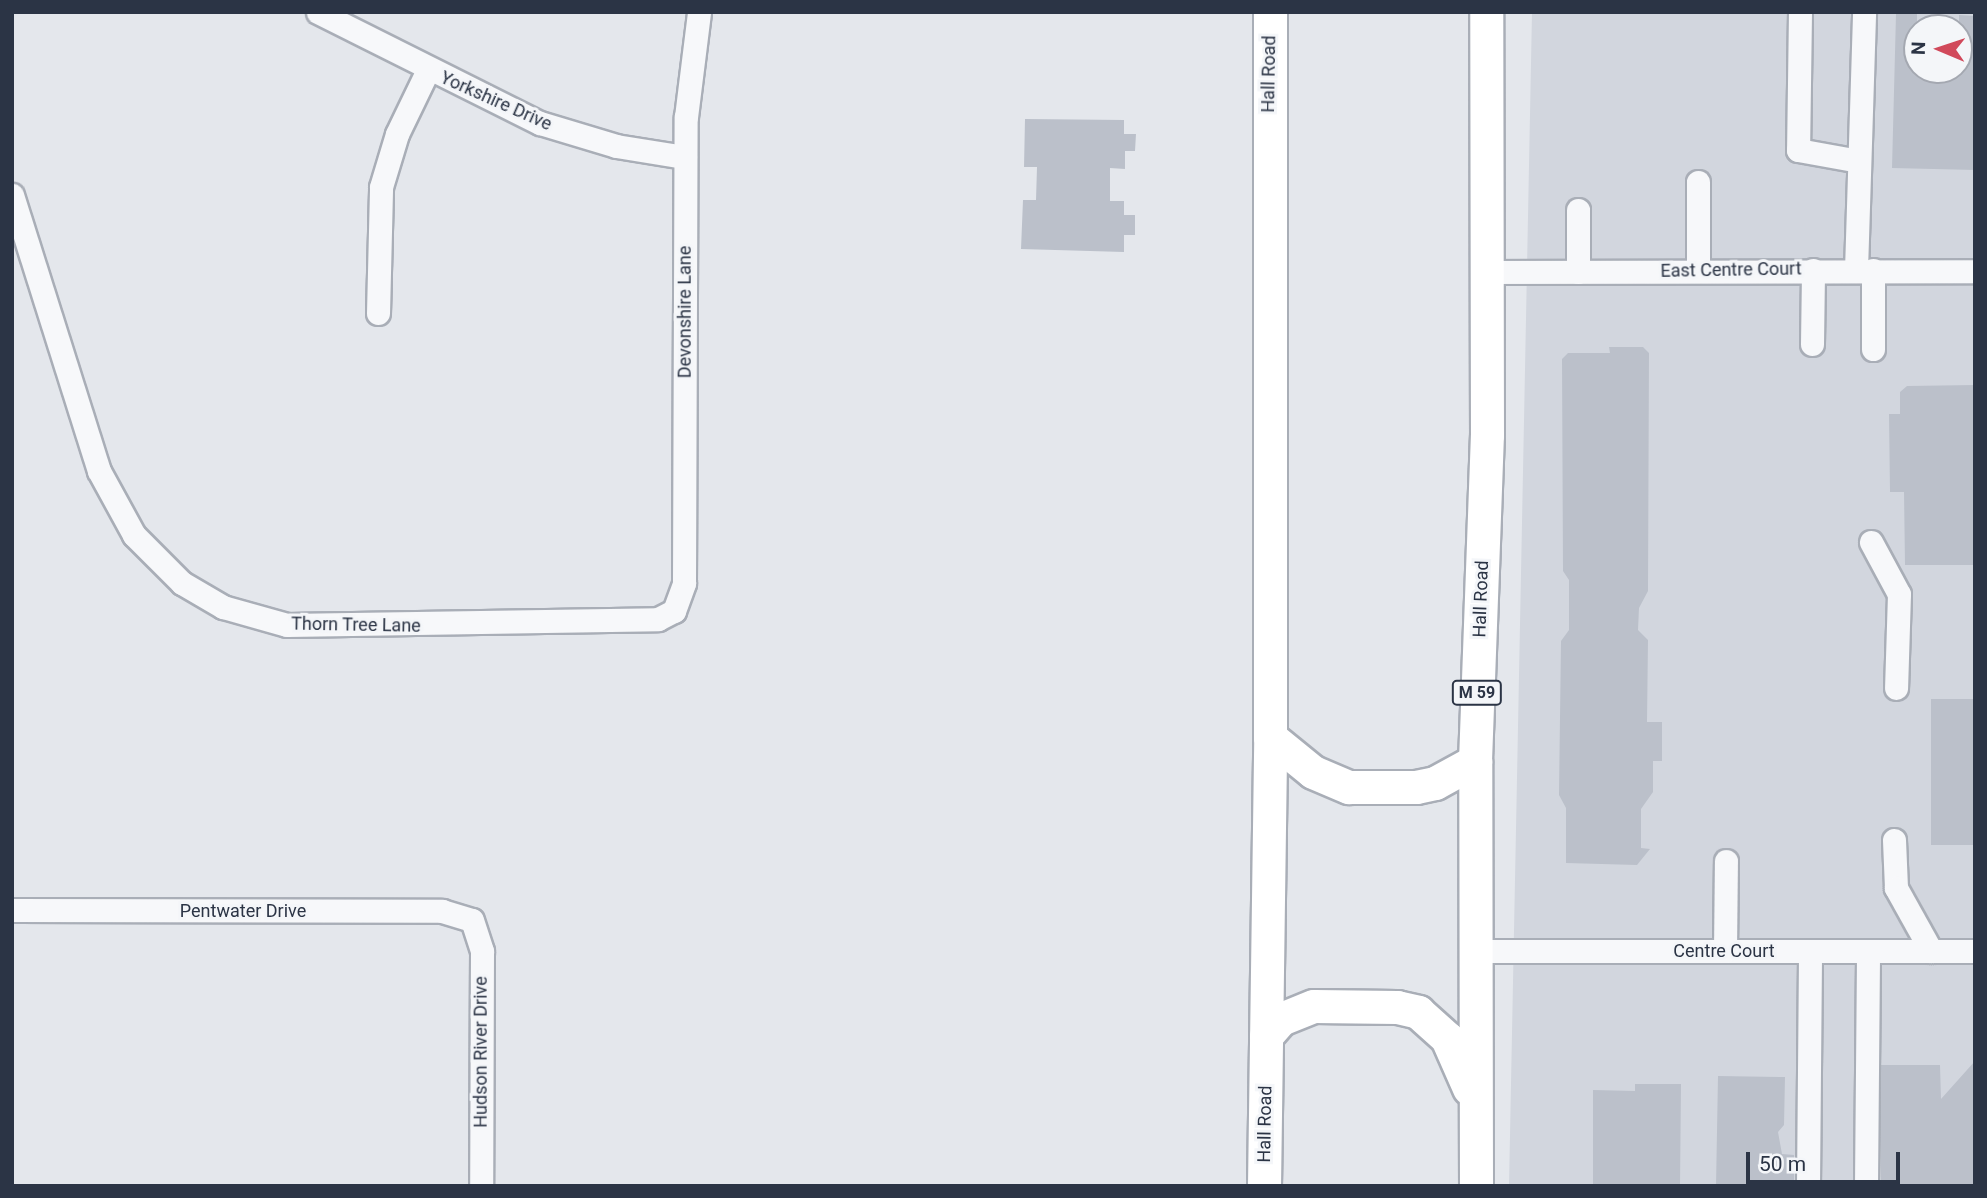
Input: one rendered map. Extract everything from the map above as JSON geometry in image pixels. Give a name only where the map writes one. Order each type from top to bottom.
[{"type":"highway","name":"Hall Road","points":[[1264,1186],[1270,737],[1270,12]]},
{"type":"highway","name":"Hall Road","points":[[1476,1186],[1475,761],[1487,435],[1486,12]]},
{"type":"highway","points":[[1270,737],[1313,772],[1349,787],[1416,787],[1435,783],[1475,761]]},
{"type":"highway","points":[[1266,1036],[1281,1018],[1314,1006],[1397,1007],[1419,1012],[1447,1038],[1474,1098]]},
{"type":"street","name":"Yorkshire Drive","points":[[318,12],[428,70],[570,133],[615,146],[685,157]]},
{"type":"street","name":"Devonshire Lane","points":[[674,611],[684,583],[685,157],[688,85],[699,12]]},
{"type":"street","points":[[1800,12],[1798,150],[1859,161]]},
{"type":"street","points":[[1864,12],[1859,161],[1865,270],[1873,349]]},
{"type":"street","points":[[378,313],[382,187],[397,134],[428,70]]},
{"type":"street","points":[[1698,182],[1698,271]]},
{"type":"street","name":"Thorn Tree Lane","points":[[12,195],[109,493],[148,552],[201,595],[253,617],[310,627],[642,622],[674,611]]},
{"type":"street","points":[[1578,211],[1578,272]]},
{"type":"street","points":[[1812,270],[1812,345]]},
{"type":"street","name":"East Centre Court","points":[[1487,272],[1975,271]]},
{"type":"street","points":[[1871,542],[1899,594],[1896,688]]},
{"type":"street","points":[[1894,840],[1896,888],[1931,951]]},
{"type":"street","points":[[1725,951],[1726,861]]},
{"type":"street","name":"Pentwater Drive","points":[[12,910],[442,911],[472,920]]},
{"type":"street","name":"Hudson River Drive","points":[[472,920],[482,951],[481,1186]]},
{"type":"street","name":"Centre Court","points":[[1474,951],[1975,951]]},
{"type":"street","points":[[1808,1186],[1810,951]]},
{"type":"street","points":[[1866,1186],[1868,951]]},
{"type":"shaded area","points":[[1532,12],[1975,12],[1975,1186],[1509,1186]]},
{"type":"building","points":[[1896,14],[1903,14],[1903,84],[1973,84],[1975,16],[1975,170],[1892,168]]},
{"type":"building","points":[[1025,119],[1124,120],[1124,134],[1136,134],[1135,151],[1125,151],[1125,169],[1110,168],[1110,201],[1124,201],[1124,215],[1135,215],[1135,235],[1124,235],[1124,252],[1021,249],[1023,200],[1036,200],[1037,167],[1024,167]]},
{"type":"building","points":[[1609,347],[1643,347],[1649,353],[1648,591],[1639,608],[1638,630],[1648,640],[1647,722],[1662,722],[1662,761],[1653,761],[1653,792],[1641,809],[1641,848],[1650,849],[1637,865],[1566,863],[1566,808],[1559,795],[1561,641],[1569,630],[1569,580],[1563,571],[1562,359],[1568,353],[1610,353]]},
{"type":"building","points":[[1975,385],[1975,565],[1905,565],[1904,492],[1890,492],[1889,414],[1900,414],[1900,392],[1907,386]]},
{"type":"building","points":[[1931,699],[1975,699],[1975,845],[1931,845]]},
{"type":"building","points":[[1975,1061],[1975,1186],[1881,1186],[1881,1065],[1940,1065],[1941,1099]]},
{"type":"building","points":[[1718,1076],[1785,1077],[1784,1125],[1778,1132],[1782,1154],[1794,1155],[1794,1186],[1716,1186]]},
{"type":"building","points":[[1635,1084],[1681,1084],[1680,1186],[1593,1186],[1593,1090],[1635,1091]]}]
